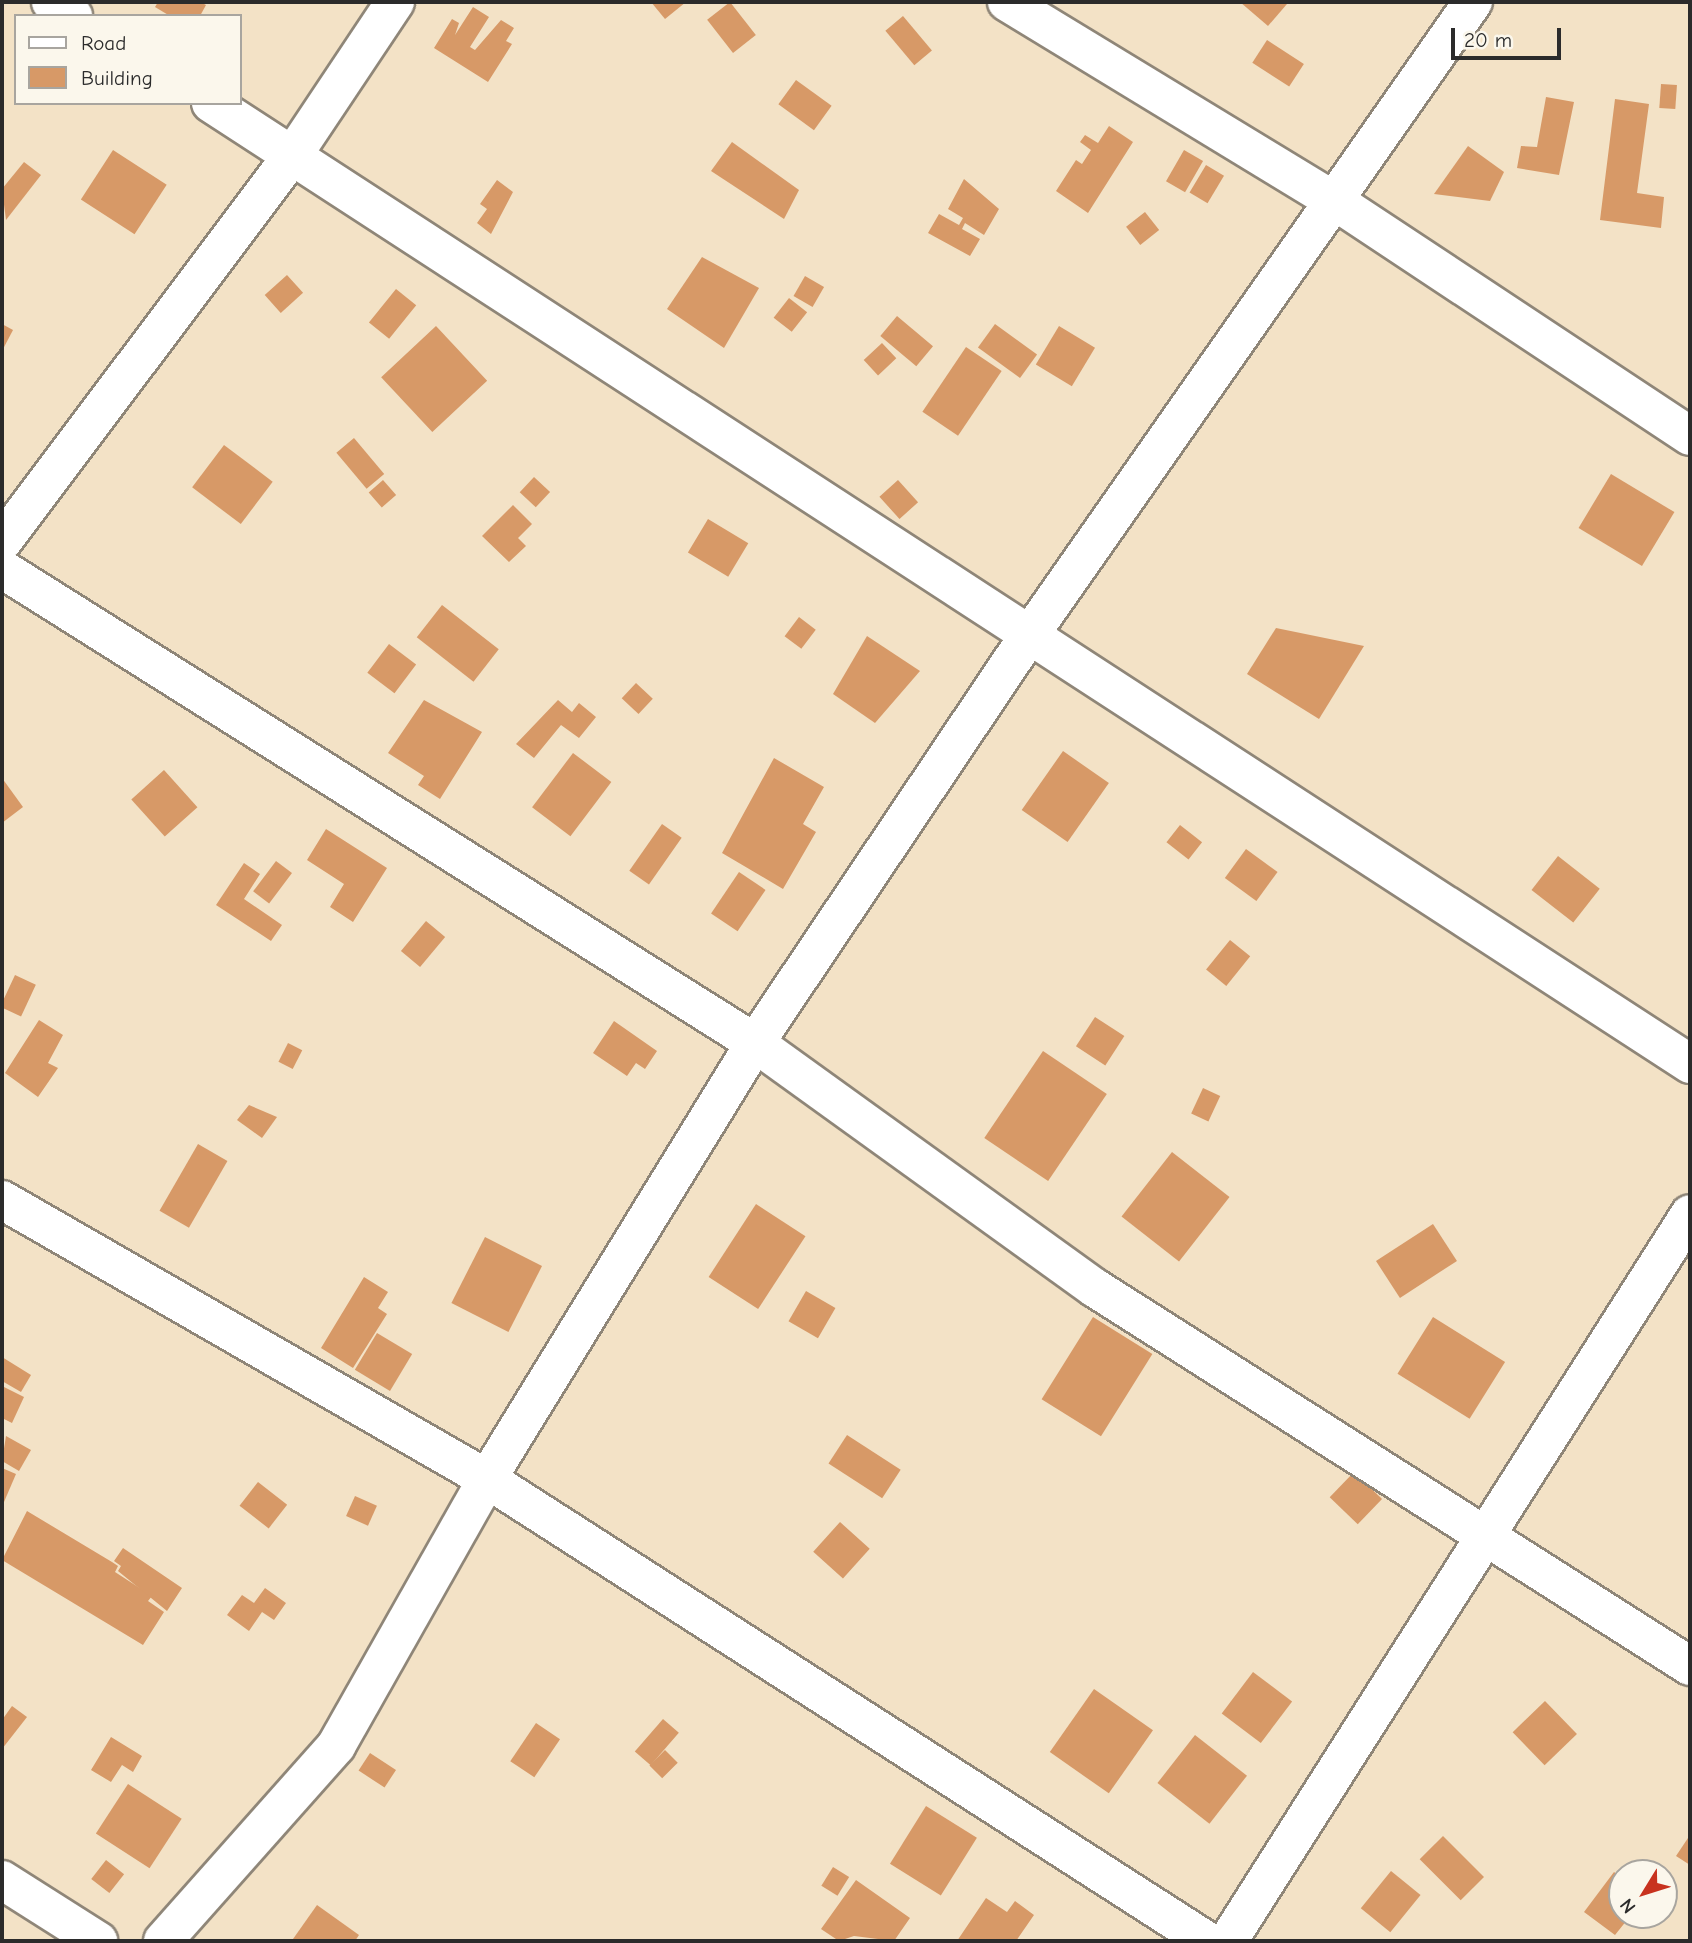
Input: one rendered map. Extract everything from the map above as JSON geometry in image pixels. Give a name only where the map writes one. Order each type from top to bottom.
[{"type":"street","points":[[51,2],[70,14]]},
{"type":"street","points":[[2,542],[293,155],[395,2]]},
{"type":"street","points":[[1007,2],[1338,203],[1690,436]]},
{"type":"street","points":[[163,1941],[336,1746],[486,1479],[755,1043],[1029,636],[1338,203],[1473,2]]},
{"type":"street","points":[[214,105],[1690,1063]]},
{"type":"street","points":[[2,569],[755,1043],[1095,1288],[1483,1537],[1690,1666]]},
{"type":"street","points":[[2,1200],[486,1479],[1207,1941]]},
{"type":"street","points":[[1228,1941],[1690,1214]]},
{"type":"street","points":[[2,1880],[99,1941]]},
{"type":"building","points":[[158,2],[200,2],[206,5],[201,14],[167,14],[155,7]]},
{"type":"building","points":[[651,2],[686,2],[665,19]]},
{"type":"building","points":[[730,2],[756,35],[733,53],[707,20]]},
{"type":"building","points":[[1240,2],[1284,2],[1287,4],[1268,26]]},
{"type":"building","points":[[473,7],[489,17],[470,47],[475,50],[501,20],[514,28],[506,41],[512,44],[488,82],[434,48],[452,19],[459,23],[455,35]]},
{"type":"building","points":[[903,16],[932,50],[914,65],[885,31]]},
{"type":"building","points":[[1267,40],[1304,64],[1289,87],[1252,63]]},
{"type":"building","points":[[796,80],[832,106],[814,130],[778,104]]},
{"type":"building","points":[[1661,84],[1677,85],[1675,109],[1659,108]]},
{"type":"building","points":[[1546,97],[1574,102],[1559,175],[1517,168],[1521,146],[1537,147]]},
{"type":"building","points":[[1615,99],[1649,104],[1637,193],[1664,197],[1661,228],[1600,220]]},
{"type":"building","points":[[1109,126],[1133,142],[1088,213],[1056,191],[1076,160],[1082,164],[1091,150],[1080,142],[1085,135],[1098,143]]},
{"type":"building","points":[[732,142],[799,190],[784,219],[711,171]]},
{"type":"building","points":[[1468,146],[1504,172],[1490,201],[1434,194]]},
{"type":"building","points":[[113,150],[167,185],[135,234],[81,199]]},
{"type":"building","points":[[1184,150],[1203,161],[1185,192],[1166,181]]},
{"type":"building","points":[[24,162],[41,175],[6,220],[2,189]]},
{"type":"building","points":[[1206,165],[1224,176],[1208,203],[1190,192]]},
{"type":"building","points":[[964,179],[999,209],[984,235],[965,223],[962,229],[980,239],[970,256],[928,233],[939,214],[959,225],[963,218],[948,209]]},
{"type":"building","points":[[497,180],[513,192],[491,234],[477,223],[487,209],[480,204]]},
{"type":"building","points":[[1145,212],[1159,230],[1140,245],[1126,227]]},
{"type":"building","points":[[702,257],[759,288],[724,348],[667,309]]},
{"type":"building","points":[[287,275],[303,293],[281,313],[265,295]]},
{"type":"building","points":[[805,276],[824,287],[813,307],[794,296]]},
{"type":"building","points":[[396,289],[416,305],[389,339],[369,322]]},
{"type":"building","points":[[789,298],[807,312],[792,332],[774,318]]},
{"type":"building","points":[[897,316],[933,346],[916,366],[880,336]]},
{"type":"building","points":[[2,324],[13,330],[2,351]]},
{"type":"building","points":[[995,324],[1037,355],[1020,378],[978,347]]},
{"type":"building","points":[[436,326],[487,381],[432,432],[381,377]]},
{"type":"building","points":[[1059,326],[1095,348],[1072,386],[1036,365]]},
{"type":"building","points":[[882,343],[896,358],[878,375],[864,360]]},
{"type":"building","points":[[966,347],[1002,371],[958,436],[922,412]]},
{"type":"building","points":[[354,438],[384,474],[367,489],[336,453]]},
{"type":"building","points":[[224,445],[273,482],[241,524],[192,487]]},
{"type":"building","points":[[1611,474],[1674,512],[1642,566],[1579,528]]},
{"type":"building","points":[[534,477],[550,492],[536,507],[520,492]]},
{"type":"building","points":[[383,480],[396,495],[382,508],[369,492]]},
{"type":"building","points":[[898,480],[918,502],[899,519],[879,497]]},
{"type":"building","points":[[513,505],[532,524],[518,538],[526,546],[509,562],[482,536]]},
{"type":"building","points":[[708,519],[748,543],[728,577],[688,552]]},
{"type":"building","points":[[442,605],[499,649],[473,682],[417,637]]},
{"type":"building","points":[[799,617],[816,630],[801,649],[785,636]]},
{"type":"building","points":[[1276,628],[1364,646],[1319,719],[1247,674]]},
{"type":"building","points":[[867,636],[920,671],[875,723],[833,694]]},
{"type":"building","points":[[389,644],[416,664],[394,693],[367,673]]},
{"type":"building","points":[[636,683],[653,699],[638,714],[622,698]]},
{"type":"building","points":[[424,700],[482,732],[440,799],[418,785],[424,776],[388,753]]},
{"type":"building","points":[[558,700],[572,712],[579,703],[596,717],[579,738],[561,725],[534,758],[516,744]]},
{"type":"building","points":[[1063,751],[1109,783],[1068,842],[1022,810]]},
{"type":"building","points":[[573,753],[611,782],[570,836],[532,807]]},
{"type":"building","points":[[774,758],[824,787],[803,824],[816,832],[783,889],[722,853]]},
{"type":"building","points":[[164,770],[197,807],[165,837],[131,799]]},
{"type":"building","points":[[2,778],[23,807],[2,823]]},
{"type":"building","points":[[662,824],[682,838],[649,884],[629,871]]},
{"type":"building","points":[[1180,825],[1202,842],[1189,860],[1166,842]]},
{"type":"building","points":[[326,829],[387,868],[353,922],[330,907],[344,884],[307,860]]},
{"type":"building","points":[[1246,849],[1278,872],[1256,901],[1225,878]]},
{"type":"building","points":[[1558,856],[1600,889],[1573,923],[1532,890]]},
{"type":"building","points":[[276,861],[292,873],[269,903],[253,891]]},
{"type":"building","points":[[244,863],[260,874],[244,899],[282,925],[271,941],[216,905]]},
{"type":"building","points":[[739,872],[766,890],[738,931],[711,913]]},
{"type":"building","points":[[426,921],[445,937],[420,967],[401,951]]},
{"type":"building","points":[[1230,940],[1250,956],[1226,986],[1206,970]]},
{"type":"building","points":[[15,975],[36,985],[21,1016],[2,1008]]},
{"type":"building","points":[[1095,1017],[1124,1036],[1105,1065],[1076,1046]]},
{"type":"building","points":[[39,1020],[63,1035],[48,1063],[58,1068],[38,1097],[5,1073]]},
{"type":"building","points":[[614,1021],[657,1051],[645,1069],[636,1063],[627,1076],[593,1053]]},
{"type":"building","points":[[288,1043],[302,1050],[293,1069],[278,1062]]},
{"type":"building","points":[[1043,1051],[1107,1094],[1048,1181],[984,1138]]},
{"type":"building","points":[[1203,1088],[1220,1096],[1208,1121],[1191,1113]]},
{"type":"building","points":[[249,1105],[277,1117],[262,1138],[237,1120]]},
{"type":"building","points":[[198,1144],[227,1161],[189,1228],[160,1211]]},
{"type":"building","points":[[1172,1152],[1230,1197],[1179,1262],[1122,1217]]},
{"type":"building","points":[[756,1204],[805,1236],[758,1309],[709,1277]]},
{"type":"building","points":[[1433,1224],[1457,1261],[1400,1298],[1376,1261]]},
{"type":"building","points":[[485,1237],[542,1266],[508,1332],[451,1303]]},
{"type":"building","points":[[364,1277],[388,1292],[378,1308],[387,1314],[353,1368],[321,1348]]},
{"type":"building","points":[[806,1291],[835,1308],[818,1338],[788,1321]]},
{"type":"building","points":[[1093,1317],[1152,1354],[1101,1436],[1042,1399]]},
{"type":"building","points":[[1433,1317],[1505,1362],[1470,1419],[1397,1374]]},
{"type":"building","points":[[377,1333],[412,1354],[390,1391],[355,1370]]},
{"type":"building","points":[[2,1357],[31,1375],[21,1392],[2,1381]]},
{"type":"building","points":[[2,1386],[24,1397],[12,1423],[2,1418]]},
{"type":"building","points":[[847,1435],[901,1470],[882,1498],[828,1464]]},
{"type":"building","points":[[6,1436],[31,1450],[19,1471],[2,1461]]},
{"type":"building","points":[[2,1468],[16,1474],[4,1502],[2,1502]]},
{"type":"building","points":[[1354,1472],[1382,1499],[1358,1524],[1330,1497]]},
{"type":"building","points":[[258,1482],[287,1505],[269,1528],[240,1506]]},
{"type":"building","points":[[355,1496],[377,1506],[368,1526],[346,1516]]},
{"type":"building","points":[[27,1511],[118,1566],[115,1572],[152,1596],[148,1601],[164,1612],[143,1645],[2,1560]]},
{"type":"building","points":[[840,1522],[870,1549],[843,1578],[813,1552]]},
{"type":"building","points":[[123,1548],[182,1588],[167,1611],[118,1571],[121,1566],[114,1561]]},
{"type":"building","points":[[265,1588],[286,1603],[274,1620],[262,1612],[249,1631],[227,1615],[242,1595],[254,1603]]},
{"type":"building","points":[[1253,1672],[1292,1701],[1261,1743],[1222,1714]]},
{"type":"building","points":[[1094,1689],[1153,1730],[1109,1793],[1050,1752]]},
{"type":"building","points":[[1545,1701],[1577,1734],[1545,1765],[1513,1732]]},
{"type":"building","points":[[12,1706],[27,1717],[2,1749],[2,1720]]},
{"type":"building","points":[[663,1719],[679,1733],[651,1765],[635,1751]]},
{"type":"building","points":[[536,1723],[560,1739],[534,1777],[510,1761]]},
{"type":"building","points":[[1195,1735],[1247,1776],[1209,1824],[1157,1783]]},
{"type":"building","points":[[111,1737],[142,1756],[133,1772],[122,1765],[111,1782],[91,1770]]},
{"type":"building","points":[[665,1750],[678,1763],[662,1778],[649,1766]]},
{"type":"building","points":[[370,1753],[396,1770],[385,1787],[359,1771]]},
{"type":"building","points":[[128,1784],[182,1819],[150,1868],[96,1833]]},
{"type":"building","points":[[926,1806],[977,1838],[941,1895],[890,1864]]},
{"type":"building","points":[[1690,1835],[1690,1865],[1676,1856]]},
{"type":"building","points":[[1443,1836],[1484,1877],[1461,1900],[1420,1859]]},
{"type":"building","points":[[106,1860],[124,1874],[109,1893],[91,1879]]},
{"type":"building","points":[[833,1867],[849,1877],[837,1896],[821,1886]]},
{"type":"building","points":[[1391,1871],[1421,1895],[1390,1932],[1361,1908]]},
{"type":"building","points":[[856,1880],[910,1918],[894,1941],[854,1936],[839,1941],[821,1929]]},
{"type":"building","points":[[1608,1880],[1608,1929],[1620,1929],[1615,1935],[1584,1912]]},
{"type":"building","points":[[986,1898],[1007,1912],[1015,1901],[1034,1915],[1016,1941],[957,1941]]},
{"type":"building","points":[[317,1905],[359,1935],[355,1941],[293,1939]]}]
